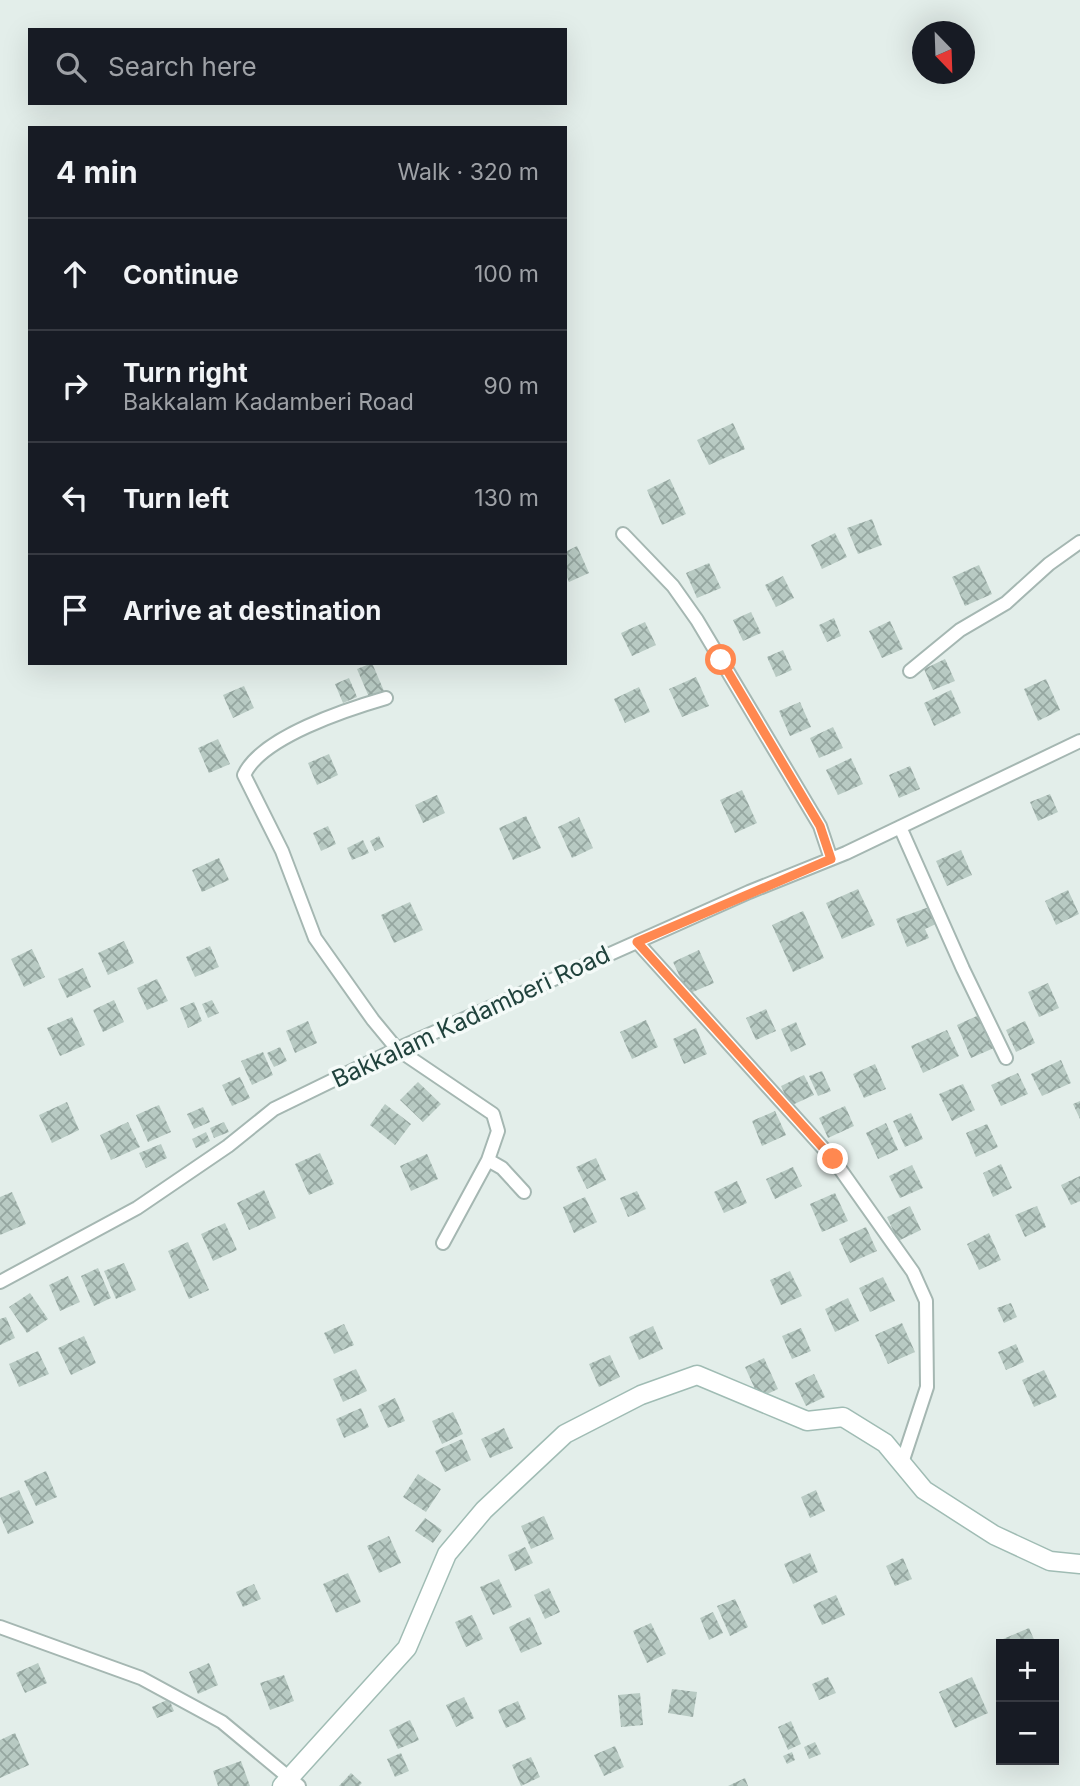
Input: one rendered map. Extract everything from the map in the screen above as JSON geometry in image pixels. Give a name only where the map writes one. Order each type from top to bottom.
[{"type":"street","points":[[622,534],[673,586],[697,620],[820,826],[831,859]]},
{"type":"street","points":[[909,671],[960,630],[1006,603],[1049,564],[1080,542]]},
{"type":"street","points":[[386,698],[299,729],[257,759],[244,775],[282,851],[315,937],[397,1049],[493,1114],[498,1131],[488,1160],[443,1242]]},
{"type":"street","name":"Bakkalam Kadamberi Road","points":[[0,1282],[137,1208],[228,1146],[274,1109],[397,1049],[831,859],[1080,741]]},
{"type":"street","points":[[900,827],[962,969],[1006,1058]]},
{"type":"street","points":[[637,942],[833,1159],[914,1272],[926,1301],[927,1387],[902,1463]]},
{"type":"street","points":[[488,1160],[502,1168],[524,1192]]},
{"type":"street","points":[[0,1627],[141,1678],[222,1722],[290,1783],[407,1648],[447,1554],[484,1510],[565,1434],[641,1395],[697,1376],[807,1421],[843,1417],[885,1443],[924,1490],[994,1535],[1050,1561],[1080,1564]]},
{"type":"building","points":[[733,423],[745,449],[709,465],[697,440]]},
{"type":"building","points":[[670,479],[686,514],[662,525],[647,490]]},
{"type":"building","points":[[872,519],[882,545],[858,554],[847,528]]},
{"type":"building","points":[[835,533],[847,557],[822,569],[811,545]]},
{"type":"building","points":[[577,546],[589,573],[569,582],[567,551]]},
{"type":"building","points":[[709,563],[721,588],[697,598],[686,573]]},
{"type":"building","points":[[979,565],[992,594],[965,606],[952,577]]},
{"type":"building","points":[[783,576],[794,598],[776,607],[765,585]]},
{"type":"building","points":[[751,612],[761,633],[743,641],[733,620]]},
{"type":"building","points":[[834,618],[841,636],[827,642],[819,625]]},
{"type":"building","points":[[890,621],[903,649],[882,658],[869,631]]},
{"type":"building","points":[[645,622],[656,645],[632,656],[621,633]]},
{"type":"building","points":[[783,650],[792,670],[776,677],[767,657]]},
{"type":"building","points":[[945,659],[955,681],[933,690],[924,669]]},
{"type":"building","points":[[373,665],[384,691],[369,697],[357,669]]},
{"type":"building","points":[[696,677],[709,706],[682,717],[669,689]]},
{"type":"building","points":[[349,678],[357,697],[343,703],[335,684]]},
{"type":"building","points":[[1046,679],[1060,710],[1038,721],[1024,689]]},
{"type":"building","points":[[244,686],[254,708],[233,718],[223,695]]},
{"type":"building","points":[[639,687],[650,712],[625,723],[614,699]]},
{"type":"building","points":[[951,690],[961,713],[934,726],[924,703]]},
{"type":"building","points":[[800,702],[811,727],[790,736],[779,711]]},
{"type":"building","points":[[833,727],[843,748],[819,758],[810,738]]},
{"type":"building","points":[[218,739],[230,764],[209,773],[198,748]]},
{"type":"building","points":[[329,754],[338,775],[317,785],[308,763]]},
{"type":"building","points":[[851,758],[863,784],[838,795],[826,770]]},
{"type":"building","points":[[910,766],[920,789],[899,798],[889,775]]},
{"type":"building","points":[[742,790],[757,823],[735,833],[720,800]]},
{"type":"building","points":[[1050,794],[1058,812],[1038,821],[1030,802]]},
{"type":"building","points":[[437,795],[445,813],[423,823],[415,805]]},
{"type":"building","points":[[526,816],[541,848],[513,860],[499,828]]},
{"type":"building","points":[[579,817],[593,848],[572,858],[558,827]]},
{"type":"building","points":[[328,826],[336,844],[321,851],[313,833]]},
{"type":"building","points":[[379,836],[384,847],[375,851],[370,841]]},
{"type":"building","points":[[363,840],[369,853],[352,860],[347,848]]},
{"type":"building","points":[[961,850],[972,875],[947,886],[936,861]]},
{"type":"building","points":[[219,858],[229,880],[202,892],[192,870]]},
{"type":"building","points":[[858,889],[875,925],[842,939],[826,903]]},
{"type":"building","points":[[1068,890],[1079,914],[1056,925],[1045,901]]},
{"type":"building","points":[[410,902],[423,930],[394,943],[381,915]]},
{"type":"building","points":[[929,907],[936,924],[925,929],[929,938],[907,947],[896,919]]},
{"type":"building","points":[[803,911],[824,958],[793,972],[772,925]]},
{"type":"building","points":[[124,941],[134,963],[108,975],[98,953]]},
{"type":"building","points":[[210,946],[219,967],[195,977],[186,957]]},
{"type":"building","points":[[32,949],[45,977],[24,987],[11,959]]},
{"type":"building","points":[[699,950],[714,983],[688,994],[673,962]]},
{"type":"building","points":[[83,968],[91,987],[67,998],[58,979]]},
{"type":"building","points":[[157,979],[168,1001],[147,1010],[137,988]]},
{"type":"building","points":[[1048,983],[1059,1008],[1039,1017],[1028,992]]},
{"type":"building","points":[[114,1000],[124,1022],[103,1032],[93,1010]]},
{"type":"building","points":[[212,1000],[219,1013],[208,1018],[202,1004]]},
{"type":"building","points":[[194,1002],[202,1021],[188,1028],[180,1008]]},
{"type":"building","points":[[766,1009],[776,1031],[756,1040],[746,1018]]},
{"type":"building","points":[[979,1015],[994,1048],[971,1058],[957,1025]]},
{"type":"building","points":[[72,1017],[85,1045],[60,1056],[47,1028]]},
{"type":"building","points":[[646,1020],[658,1047],[632,1059],[620,1032]]},
{"type":"building","points":[[308,1021],[317,1043],[295,1053],[286,1031]]},
{"type":"building","points":[[1025,1021],[1035,1043],[1016,1052],[1006,1030]]},
{"type":"building","points":[[796,1022],[806,1045],[791,1052],[781,1029]]},
{"type":"building","points":[[696,1028],[707,1054],[684,1064],[673,1039]]},
{"type":"building","points":[[947,1030],[959,1056],[923,1073],[911,1046]]},
{"type":"building","points":[[280,1047],[287,1061],[274,1067],[267,1053]]},
{"type":"building","points":[[263,1052],[273,1075],[252,1085],[241,1061]]},
{"type":"building","points":[[1061,1060],[1071,1083],[1042,1096],[1031,1074]]},
{"type":"building","points":[[875,1064],[886,1089],[864,1098],[853,1074]]},
{"type":"building","points":[[822,1071],[831,1091],[818,1096],[809,1076]]},
{"type":"building","points":[[1018,1073],[1028,1094],[1001,1106],[991,1085]]},
{"type":"building","points":[[804,1075],[814,1095],[790,1106],[781,1086]]},
{"type":"building","points":[[240,1077],[250,1098],[232,1106],[222,1085]]},
{"type":"building","points":[[418,1082],[441,1104],[423,1122],[400,1100]]},
{"type":"building","points":[[963,1084],[975,1110],[952,1121],[939,1094]]},
{"type":"building","points":[[1080,1101],[1080,1119],[1073,1104]]},
{"type":"building","points":[[67,1102],[79,1130],[52,1143],[39,1115]]},
{"type":"building","points":[[385,1104],[411,1124],[395,1145],[370,1125]]},
{"type":"building","points":[[159,1105],[171,1132],[148,1142],[136,1115]]},
{"type":"building","points":[[845,1106],[854,1126],[828,1138],[819,1118]]},
{"type":"building","points":[[203,1107],[210,1122],[194,1129],[187,1114]]},
{"type":"building","points":[[775,1111],[786,1135],[762,1146],[752,1121]]},
{"type":"building","points":[[911,1113],[923,1139],[905,1147],[893,1121]]},
{"type":"building","points":[[128,1122],[140,1147],[111,1160],[100,1135]]},
{"type":"building","points":[[224,1122],[229,1132],[214,1138],[210,1128]]},
{"type":"building","points":[[886,1123],[898,1150],[878,1159],[866,1133]]},
{"type":"building","points":[[987,1124],[998,1147],[976,1157],[966,1133]]},
{"type":"building","points":[[206,1132],[210,1141],[196,1148],[192,1139]]},
{"type":"building","points":[[161,1144],[167,1158],[146,1168],[139,1153]]},
{"type":"building","points":[[320,1153],[334,1184],[309,1195],[295,1164]]},
{"type":"building","points":[[427,1154],[438,1179],[411,1191],[400,1166]]},
{"type":"building","points":[[596,1158],[606,1180],[587,1189],[576,1167]]},
{"type":"building","points":[[1001,1164],[1012,1188],[993,1197],[983,1173]]},
{"type":"building","points":[[912,1165],[923,1188],[900,1198],[889,1176]]},
{"type":"building","points":[[793,1167],[802,1186],[775,1199],[766,1179]]},
{"type":"building","points":[[1080,1176],[1080,1201],[1071,1205],[1061,1185]]},
{"type":"building","points":[[737,1181],[747,1203],[724,1213],[714,1192]]},
{"type":"building","points":[[264,1190],[276,1218],[249,1230],[237,1203]]},
{"type":"building","points":[[637,1191],[646,1209],[628,1217],[620,1198]]},
{"type":"building","points":[[12,1192],[26,1224],[0,1235],[0,1197]]},
{"type":"building","points":[[835,1193],[848,1221],[822,1232],[810,1204]]},
{"type":"building","points":[[585,1197],[597,1222],[574,1233],[563,1207]]},
{"type":"building","points":[[910,1206],[921,1230],[898,1241],[887,1217]]},
{"type":"building","points":[[1037,1206],[1046,1227],[1025,1237],[1015,1215]]},
{"type":"building","points":[[225,1223],[237,1250],[213,1261],[201,1234]]},
{"type":"building","points":[[866,1227],[877,1251],[850,1263],[839,1239]]},
{"type":"building","points":[[989,1233],[1001,1260],[979,1270],[967,1244]]},
{"type":"building","points":[[188,1242],[209,1290],[189,1299],[168,1251]]},
{"type":"building","points":[[124,1263],[136,1290],[116,1299],[104,1271]]},
{"type":"building","points":[[98,1268],[111,1298],[94,1306],[81,1276]]},
{"type":"building","points":[[790,1271],[802,1296],[781,1305],[770,1280]]},
{"type":"building","points":[[68,1276],[80,1302],[60,1311],[49,1285]]},
{"type":"building","points":[[883,1277],[895,1301],[870,1312],[859,1288]]},
{"type":"building","points":[[30,1293],[48,1319],[27,1333],[9,1307]]},
{"type":"building","points":[[848,1298],[859,1321],[835,1332],[825,1309]]},
{"type":"building","points":[[1011,1303],[1017,1317],[1004,1323],[997,1308]]},
{"type":"building","points":[[6,1317],[15,1338],[0,1345],[0,1319]]},
{"type":"building","points":[[902,1323],[915,1352],[888,1364],[875,1335]]},
{"type":"building","points":[[344,1324],[354,1345],[334,1354],[324,1333]]},
{"type":"building","points":[[653,1326],[663,1349],[639,1360],[629,1337]]},
{"type":"building","points":[[801,1328],[811,1351],[792,1359],[782,1336]]},
{"type":"building","points":[[84,1336],[96,1363],[71,1375],[58,1348]]},
{"type":"building","points":[[1016,1344],[1024,1362],[1006,1370],[998,1352]]},
{"type":"building","points":[[38,1351],[49,1374],[19,1387],[9,1364]]},
{"type":"building","points":[[610,1355],[620,1377],[599,1387],[589,1364]]},
{"type":"building","points":[[764,1358],[778,1389],[759,1398],[745,1367]]},
{"type":"building","points":[[356,1369],[367,1391],[343,1402],[333,1379]]},
{"type":"building","points":[[1044,1370],[1057,1397],[1034,1407],[1022,1380]]},
{"type":"building","points":[[814,1374],[825,1397],[806,1406],[795,1383]]},
{"type":"building","points":[[395,1398],[405,1421],[388,1428],[378,1406]]},
{"type":"building","points":[[361,1408],[369,1427],[344,1438],[336,1419]]},
{"type":"building","points":[[453,1412],[463,1434],[442,1444],[432,1421]]},
{"type":"building","points":[[504,1428],[513,1448],[490,1458],[481,1439]]},
{"type":"building","points":[[462,1439],[471,1460],[445,1472],[435,1451]]},
{"type":"building","points":[[46,1471],[57,1497],[36,1506],[24,1481]]},
{"type":"building","points":[[418,1474],[441,1489],[426,1512],[403,1497]]},
{"type":"building","points":[[19,1490],[34,1523],[8,1534],[0,1516],[0,1498]]},
{"type":"building","points":[[816,1490],[825,1511],[810,1518],[801,1497]]},
{"type":"building","points":[[544,1516],[554,1539],[531,1549],[521,1526]]},
{"type":"building","points":[[425,1518],[442,1530],[433,1543],[415,1531]]},
{"type":"building","points":[[389,1536],[401,1563],[379,1573],[367,1546]]},
{"type":"building","points":[[525,1547],[533,1563],[515,1571],[508,1555]]},
{"type":"building","points":[[810,1553],[818,1572],[793,1584],[784,1564]]},
{"type":"building","points":[[903,1558],[912,1579],[895,1586],[886,1566]]},
{"type":"building","points":[[348,1573],[361,1602],[336,1613],[323,1584]]},
{"type":"building","points":[[499,1579],[512,1607],[493,1615],[480,1587]]},
{"type":"building","points":[[254,1584],[261,1599],[243,1607],[236,1592]]},
{"type":"building","points":[[549,1588],[560,1612],[545,1619],[534,1595]]},
{"type":"building","points":[[836,1595],[845,1615],[822,1625],[813,1605]]},
{"type":"building","points":[[735,1599],[748,1627],[730,1636],[717,1606]]},
{"type":"building","points":[[713,1612],[723,1633],[709,1640],[700,1618]]},
{"type":"building","points":[[472,1615],[483,1639],[466,1647],[455,1622]]},
{"type":"building","points":[[530,1617],[542,1644],[521,1653],[509,1627]]},
{"type":"building","points":[[651,1623],[666,1654],[647,1663],[633,1631]]},
{"type":"building","points":[[1029,1628],[1034,1639],[1003,1639]]},
{"type":"building","points":[[38,1663],[47,1683],[25,1693],[16,1673]]},
{"type":"building","points":[[209,1663],[218,1685],[198,1694],[189,1672]]},
{"type":"building","points":[[284,1675],[294,1701],[270,1710],[260,1683]]},
{"type":"building","points":[[828,1677],[836,1693],[819,1700],[812,1684]]},
{"type":"building","points":[[972,1677],[988,1713],[955,1728],[939,1692]]},
{"type":"building","points":[[672,1689],[697,1692],[693,1717],[668,1713]]},
{"type":"building","points":[[640,1693],[643,1725],[621,1727],[618,1695]]},
{"type":"building","points":[[464,1697],[474,1718],[456,1727],[446,1705]]},
{"type":"building","points":[[169,1699],[174,1711],[157,1718],[152,1707]]},
{"type":"building","points":[[518,1701],[526,1719],[506,1728],[498,1710]]},
{"type":"building","points":[[410,1720],[419,1740],[398,1749],[389,1730]]},
{"type":"building","points":[[791,1721],[801,1744],[788,1750],[778,1727]]},
{"type":"building","points":[[15,1733],[29,1765],[0,1778],[0,1740]]},
{"type":"building","points":[[815,1742],[821,1754],[809,1759],[804,1747]]},
{"type":"building","points":[[615,1746],[624,1767],[604,1776],[594,1755]]},
{"type":"building","points":[[792,1752],[795,1760],[787,1764],[783,1756]]},
{"type":"building","points":[[401,1753],[409,1771],[395,1777],[387,1759]]},
{"type":"building","points":[[531,1757],[540,1777],[521,1786],[512,1765]]},
{"type":"building","points":[[241,1761],[250,1786],[218,1786],[213,1771]]},
{"type":"building","points":[[351,1773],[362,1783],[359,1786],[339,1786]]},
{"type":"building","points":[[745,1778],[748,1786],[728,1786]]},
{"type":"route","points":[[721,660],[820,826],[831,859],[637,942],[833,1159]]}]
